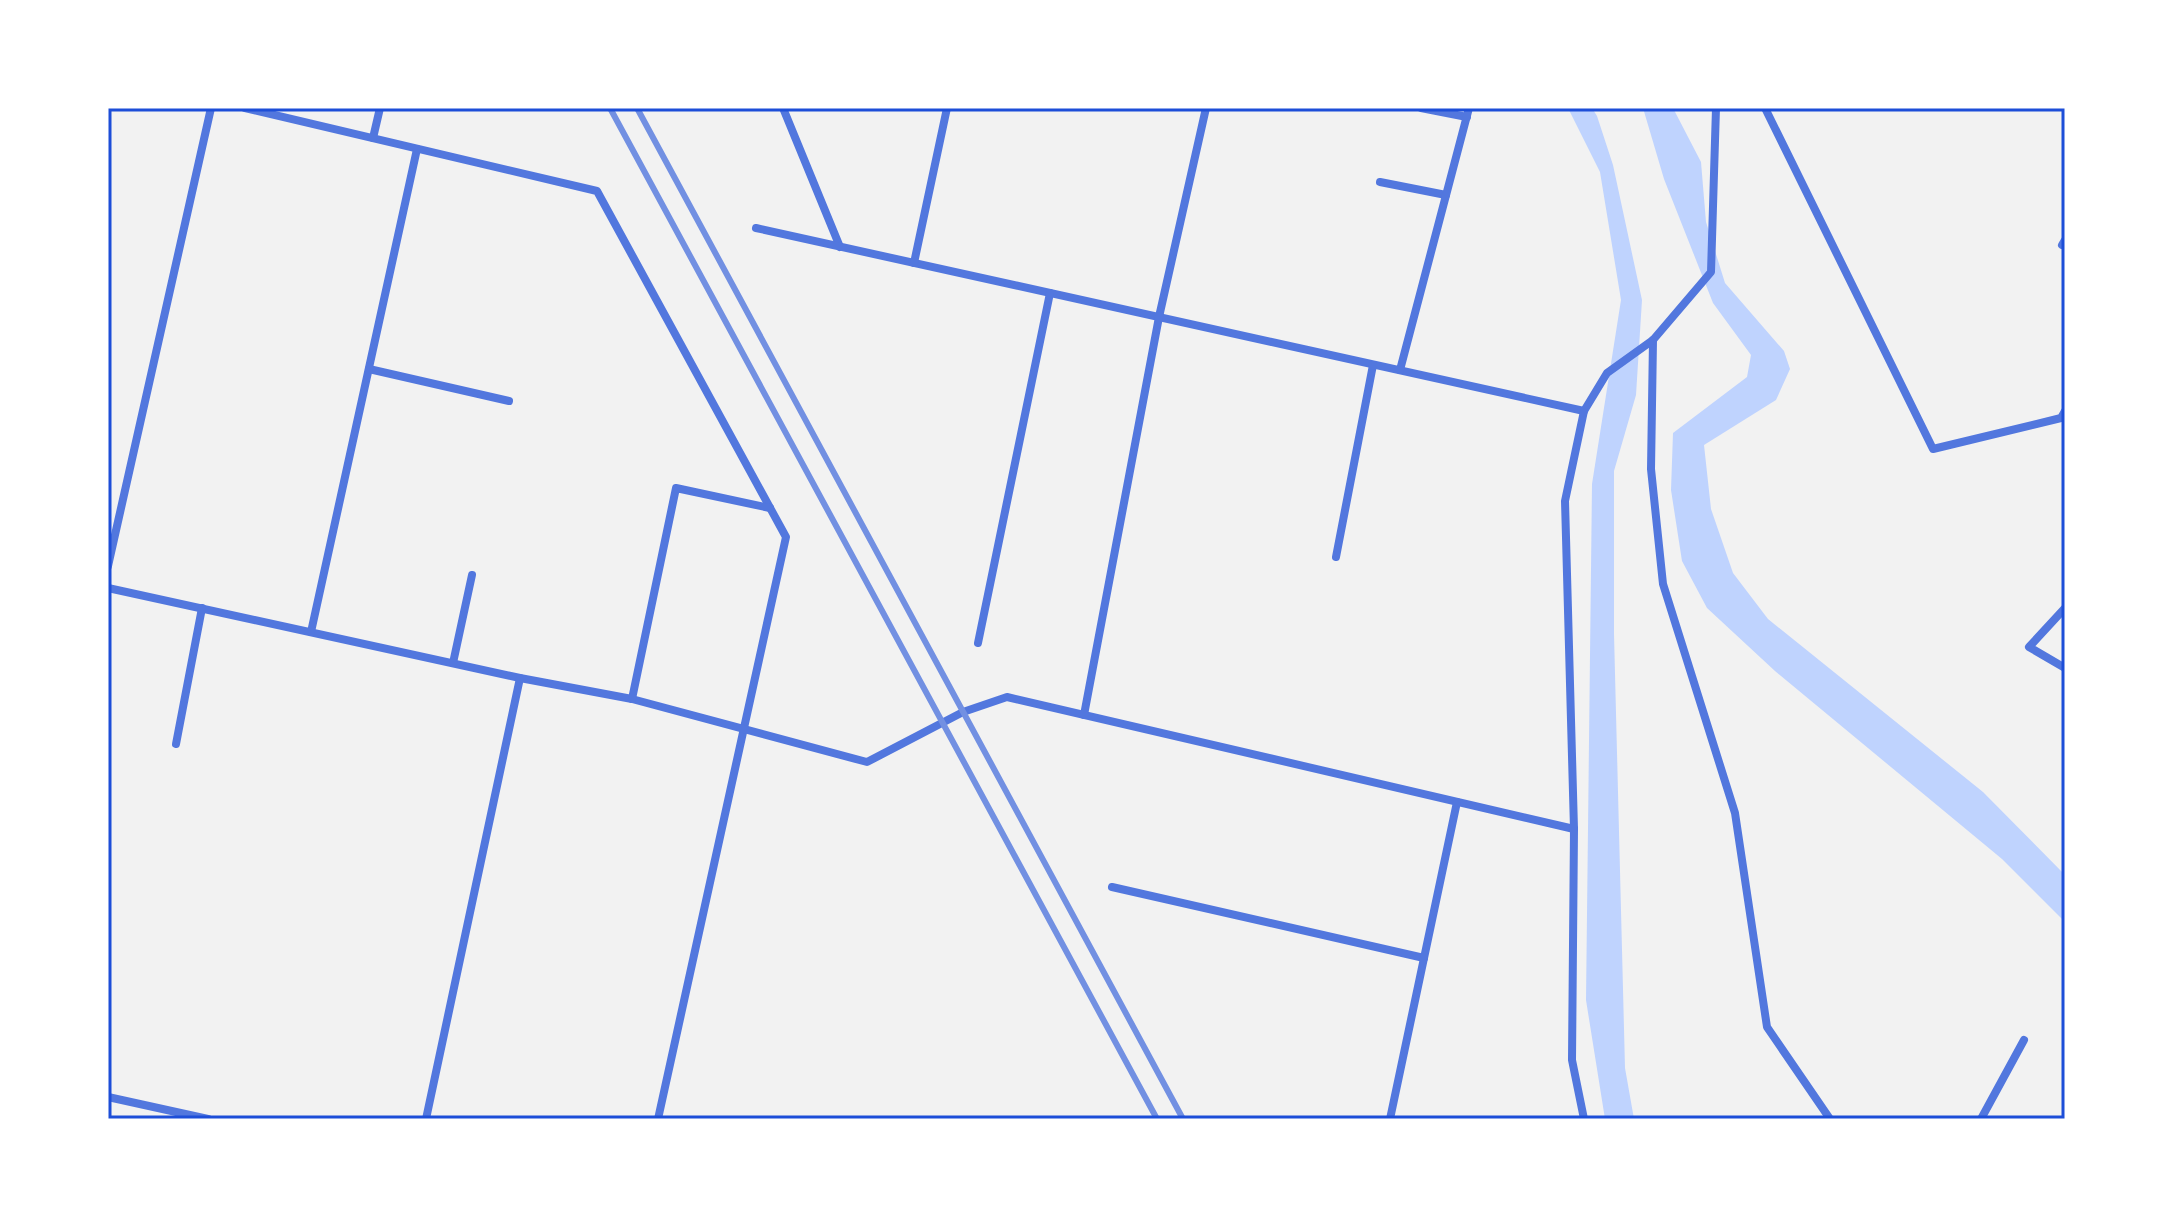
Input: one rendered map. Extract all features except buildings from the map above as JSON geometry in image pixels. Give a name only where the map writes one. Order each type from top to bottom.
[{"type":"street","points":[[108,566],[211,108]]},
{"type":"street","points":[[245,108],[597,191],[786,537],[658,1119]]},
{"type":"street","points":[[373,138],[380,108]]},
{"type":"street","points":[[783,108],[840,247]]},
{"type":"street","points":[[914,263],[947,108]]},
{"type":"street","points":[[1084,715],[1159,317],[1206,108]]},
{"type":"street","points":[[1400,370],[1468,112],[1421,108]]},
{"type":"street","points":[[1584,1119],[1572,1060],[1574,829],[1565,501],[1584,411],[1607,373],[1653,340],[1711,272],[1716,108]]},
{"type":"street","points":[[1765,108],[1933,449],[2061,418],[2065,411]]},
{"type":"street","points":[[311,632],[417,149]]},
{"type":"street","points":[[1380,182],[1446,195]]},
{"type":"street","points":[[756,228],[1584,411]]},
{"type":"street","points":[[978,643],[1050,293]]},
{"type":"street","points":[[1653,340],[1651,469],[1663,584],[1735,813],[1767,1027],[1830,1119]]},
{"type":"street","points":[[1336,557],[1373,365]]},
{"type":"street","points":[[369,369],[509,401]]},
{"type":"street","points":[[632,699],[676,488],[770,508]]},
{"type":"street","points":[[453,663],[472,575]]},
{"type":"street","points":[[108,588],[520,678],[632,699],[867,762],[963,712],[1007,697],[1574,829]]},
{"type":"street","points":[[176,744],[202,608]]},
{"type":"street","points":[[2065,608],[2029,647],[2065,668]]},
{"type":"street","points":[[426,1119],[520,678]]},
{"type":"street","points":[[1390,1119],[1457,802]]},
{"type":"street","points":[[1112,887],[1424,958]]},
{"type":"street","points":[[1981,1119],[2024,1040]]},
{"type":"street","points":[[108,1097],[208,1119]]},
{"type":"water","points":[[1568,108],[1592,108],[1597,116],[1613,165],[1642,300],[1636,395],[1614,471],[1614,634],[1625,1068],[1634,1119],[1605,1119],[1586,1000],[1592,484],[1621,300],[1600,172]]},
{"type":"water","points":[[1643,108],[1673,108],[1701,162],[1706,222],[1725,283],[1784,351],[1790,369],[1776,400],[1704,445],[1711,509],[1733,573],[1768,619],[1983,792],[2065,875],[2065,922],[2002,859],[1775,671],[1707,608],[1682,561],[1671,490],[1673,433],[1747,377],[1751,355],[1713,303],[1664,179]]},
{"type":"railway","points":[[610,108],[1157,1119]]},
{"type":"railway","points":[[637,108],[1183,1119]]}]
